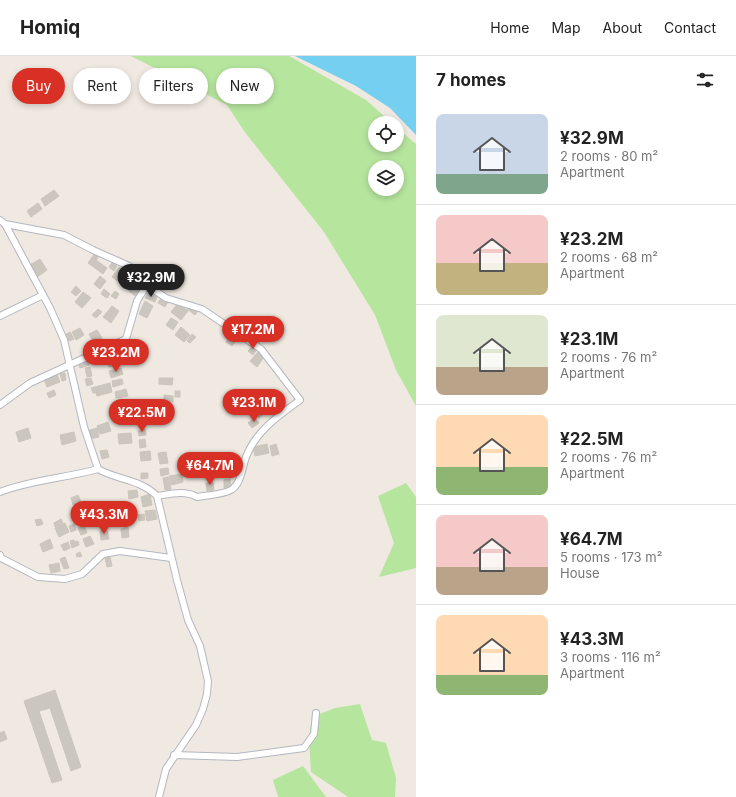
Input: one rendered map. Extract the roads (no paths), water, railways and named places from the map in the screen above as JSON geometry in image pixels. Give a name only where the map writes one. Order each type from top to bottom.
[{"type":"street","points":[[2,222],[64,235],[129,266],[142,276],[147,285],[166,298],[202,309],[261,349],[300,400],[258,435],[246,457],[238,483],[230,490],[198,497],[192,493],[176,493],[157,496]]},
{"type":"street","points":[[2,222],[43,295],[64,340],[84,426],[98,469],[107,475],[141,484],[149,488],[157,496],[171,558],[188,620],[200,646],[208,681],[205,702],[196,725],[166,769],[159,797]]},
{"type":"street","points":[[0,406],[30,383],[126,339],[137,301],[147,285]]},
{"type":"street","points":[[0,316],[43,295]]},
{"type":"street","points":[[0,492],[14,486],[71,476],[98,469]]},
{"type":"street","points":[[0,555],[1,558],[38,577],[66,579],[82,574],[103,554],[120,551],[171,558]]},
{"type":"street","points":[[174,756],[237,757],[304,748],[314,734],[316,713]]},
{"type":"water","points":[[295,56],[416,56],[416,135],[404,123],[404,116],[398,116],[390,108],[356,86]]}]
